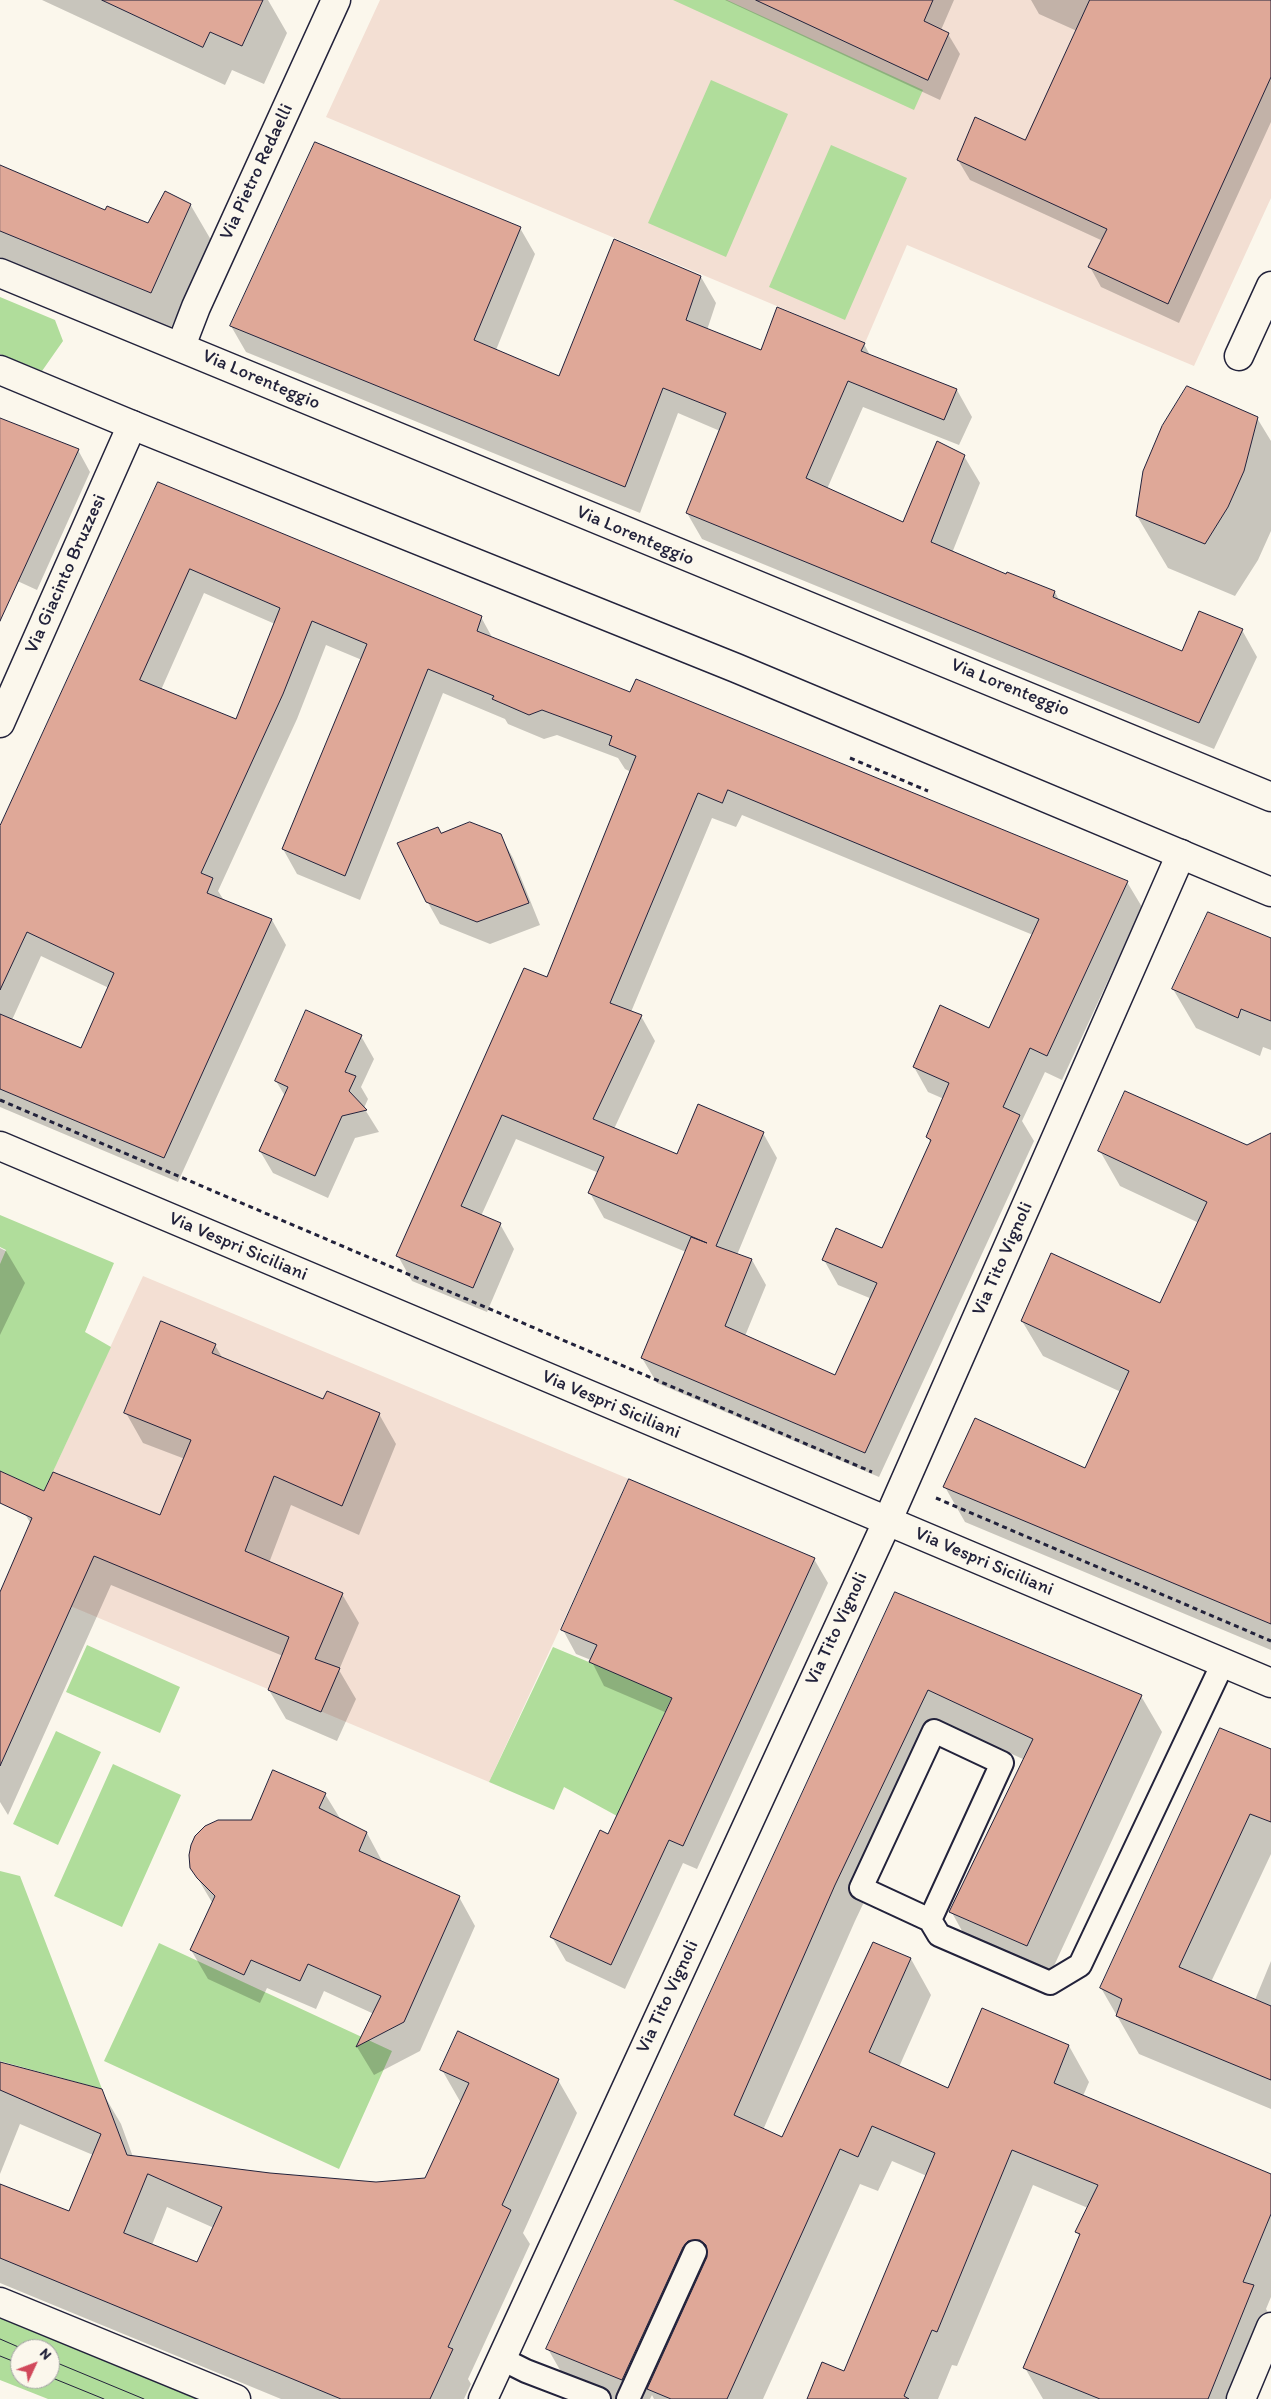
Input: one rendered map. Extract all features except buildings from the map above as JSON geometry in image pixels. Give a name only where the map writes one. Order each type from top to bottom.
[{"type":"street","name":"Via Pietro Redaelli","points":[[181,346],[196,307],[336,0]]},
{"type":"street","name":"Via Lorenteggio","points":[[0,273],[181,346],[745,582],[1271,797]]},
{"type":"street","points":[[1239,356],[1271,286]]},
{"type":"street","points":[[0,370],[736,668],[1271,892]]},
{"type":"street","name":"Via Giacinto Bruzzesi","points":[[0,723],[132,425]]},
{"type":"street","name":"Via Tito Vignoli","points":[[483,2399],[887,1522],[1182,854]]},
{"type":"street","name":"Via Vespri Siciliani","points":[[0,1146],[1271,1683]]},
{"type":"street","points":[[0,2302],[236,2399]]},
{"type":"street","points":[[1242,2399],[1271,2327]]},
{"type":"lane","points":[[935,1928],[1002,1763],[934,1731],[862,1888],[935,1928],[1050,1983],[1080,1965],[1223,1663]]},
{"type":"lane","points":[[628,2399],[696,2252]]},
{"type":"lane","points":[[502,2359],[526,2371],[599,2399]]},
{"type":"path","points":[[850,758],[928,791]]},
{"type":"path","points":[[0,1100],[1271,1641]]},
{"type":"shaded area","points":[[380,0],[1271,0],[1271,198],[1194,366],[907,245],[865,343],[326,117]]},
{"type":"shaded area","points":[[143,1276],[629,1479],[489,1782],[6,1579],[44,1491]]},
{"type":"green space","points":[[673,0],[727,0],[923,90],[914,110]]},
{"type":"green space","points":[[711,80],[788,114],[726,257],[648,223]]},
{"type":"green space","points":[[831,145],[907,178],[845,320],[769,287]]},
{"type":"green space","points":[[0,297],[55,320],[63,341],[42,371],[0,354]]},
{"type":"green space","points":[[0,1215],[114,1263],[85,1332],[111,1347],[44,1491],[0,1471],[0,1264],[6,1250],[0,1247]]},
{"type":"green space","points":[[87,1645],[180,1687],[160,1733],[66,1692]]},
{"type":"green space","points":[[553,1647],[672,1697],[617,1816],[564,1787],[554,1810],[489,1782]]},
{"type":"green space","points":[[56,1731],[101,1752],[58,1845],[13,1824]]},
{"type":"green space","points":[[113,1764],[181,1795],[122,1927],[54,1896]]},
{"type":"green space","points":[[0,1871],[20,1876],[102,2089],[0,2061]]},
{"type":"green space","points":[[159,1943],[392,2051],[339,2169],[104,2061]]},
{"type":"green space","points":[[0,2313],[206,2399],[48,2399],[23,2389],[60,2389],[60,2339],[10,2339],[10,2384],[0,2380]]},
{"type":"tram line","points":[[0,2339],[10,2343]]},
{"type":"tram line","points":[[0,2356],[10,2360]]},
{"type":"tram line","points":[[60,2364],[144,2399]]},
{"type":"tram line","points":[[60,2381],[104,2399]]}]
